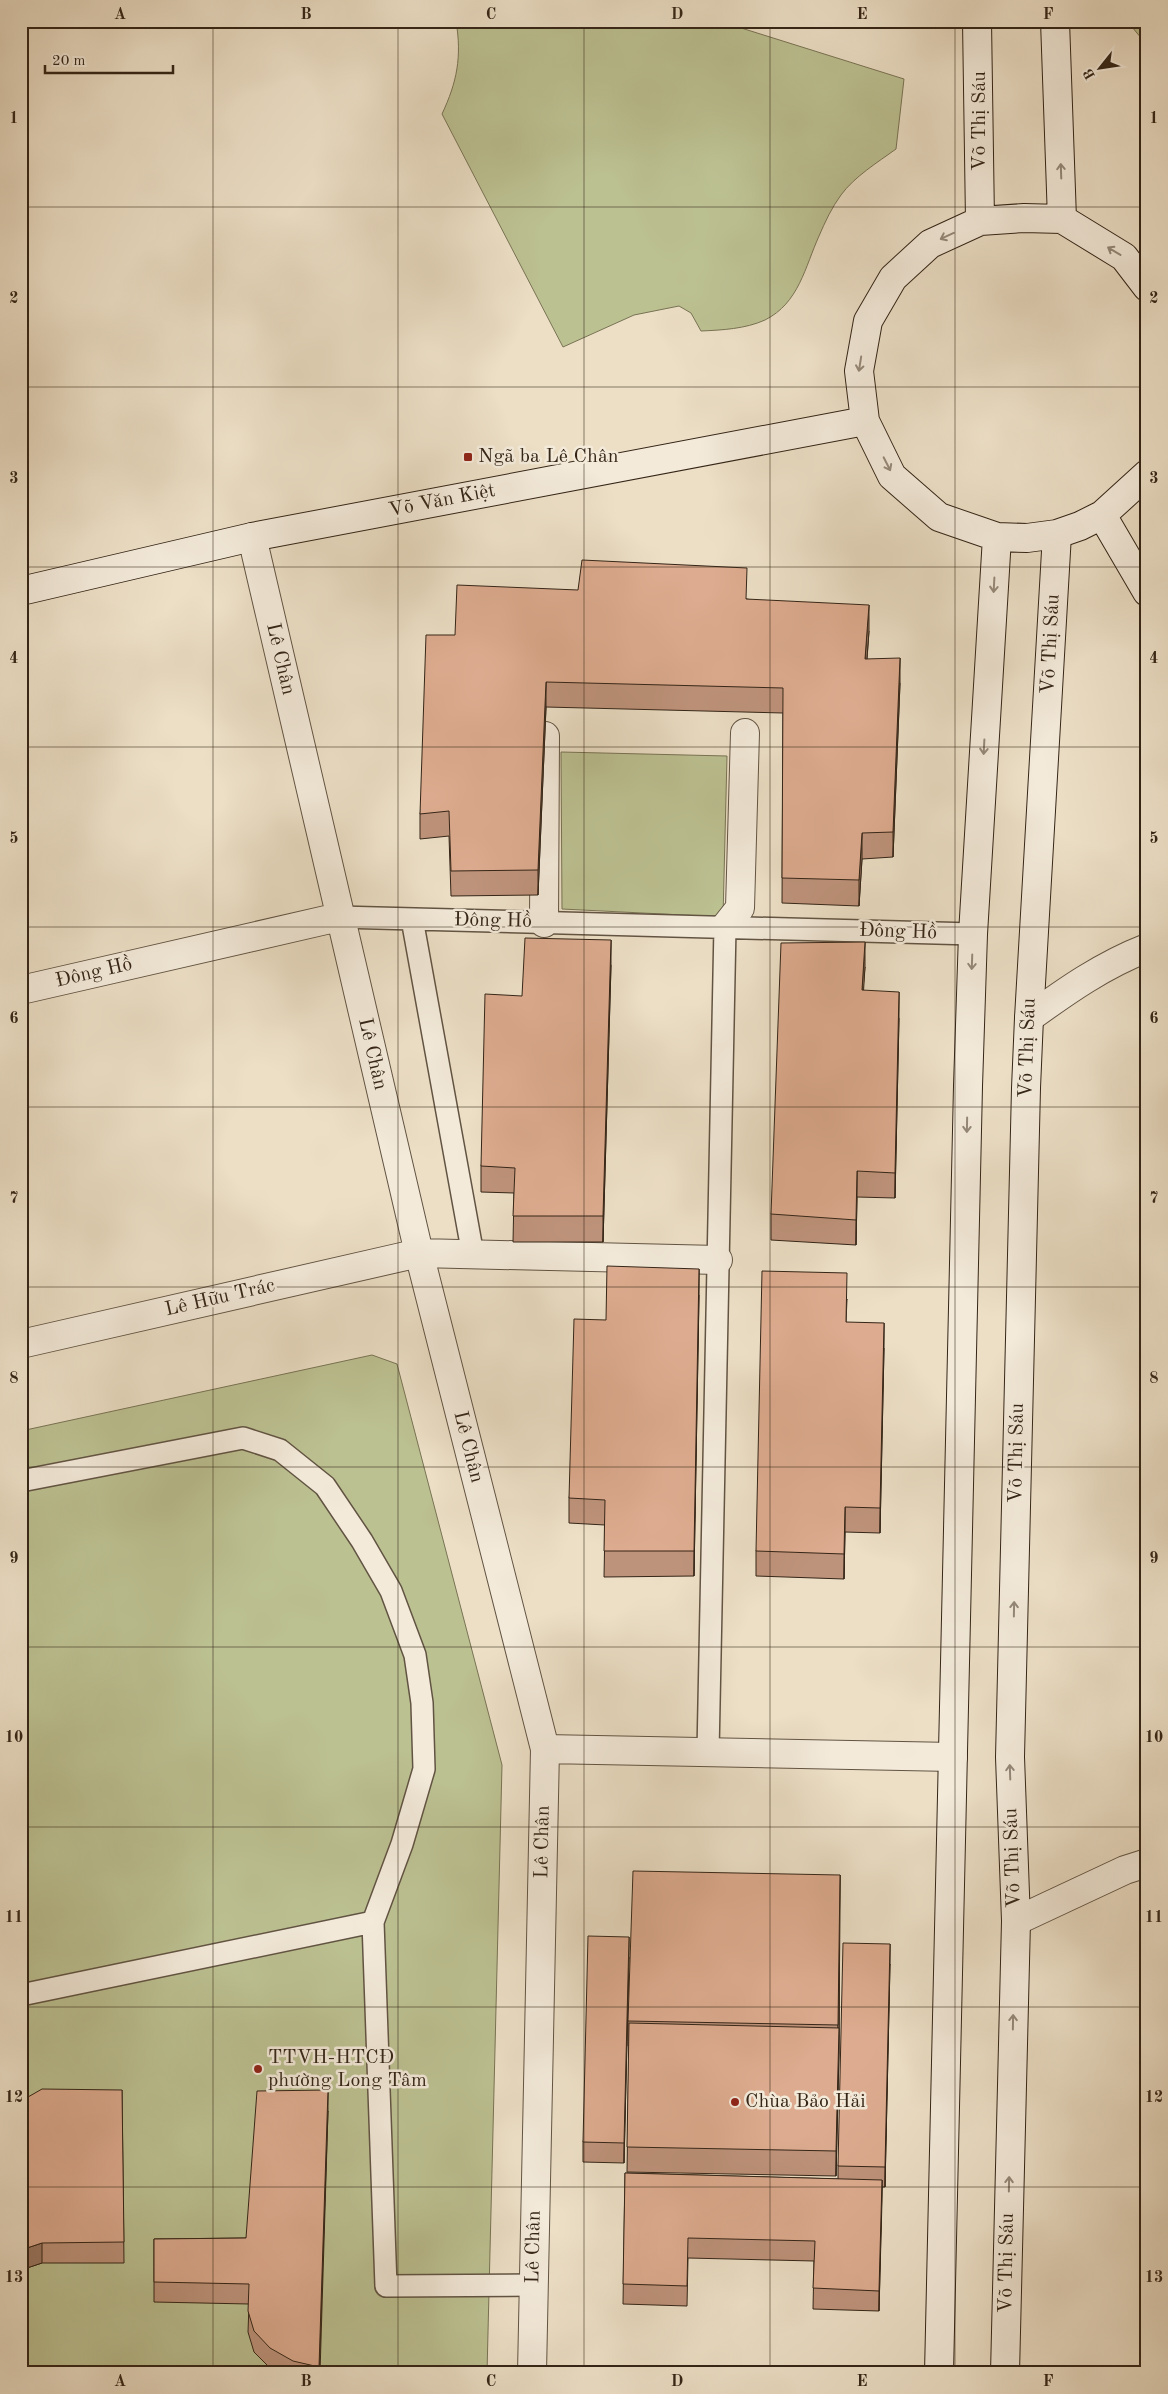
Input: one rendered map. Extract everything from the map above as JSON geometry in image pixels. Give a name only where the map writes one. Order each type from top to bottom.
[{"type":"street","name":"Võ Thị Sáu","points":[[977,21],[980,221]]},
{"type":"street","points":[[1055,21],[1062,219]]},
{"type":"street","points":[[1147,287],[1124,257],[1062,219],[1016,218],[980,221],[930,244],[893,278],[868,321],[859,371],[865,421],[892,476],[939,517],[997,537],[1027,538],[1057,534],[1080,526],[1102,515],[1147,474]]},
{"type":"street","name":"Võ Văn Kiệt","points":[[21,591],[252,537],[865,421]]},
{"type":"street","points":[[1102,515],[1147,592]]},
{"type":"street","name":"Võ Thị Sáu","points":[[1004,2373],[1016,1921],[1010,1747],[1028,1018],[1057,534]]},
{"type":"street","name":"Lê Chân","points":[[252,537],[339,917],[419,1253],[545,1749],[532,2373]]},
{"type":"street","points":[[939,2373],[952,1757],[973,934],[997,537]]},
{"type":"street","points":[[725,927],[740,908],[745,733]]},
{"type":"street","points":[[544,923],[545,736]]},
{"type":"street","name":"Đông Hồ","points":[[21,990],[339,917]]},
{"type":"street","points":[[1028,1018],[1073,986],[1120,958],[1147,948]]},
{"type":"street","name":"Lê Hữu Trác","points":[[21,1344],[419,1253],[718,1260]]},
{"type":"street","points":[[545,1749],[952,1757]]},
{"type":"street","points":[[1016,1921],[1125,1870],[1147,1863]]},
{"type":"lane","name":"Đông Hồ","points":[[339,917],[973,934]]},
{"type":"lane","points":[[412,919],[473,1255]]},
{"type":"lane","points":[[708,1752],[725,927]]},
{"type":"lane","points":[[21,1481],[243,1438],[280,1450],[325,1486],[362,1541],[391,1591],[415,1654],[422,1703],[424,1769],[402,1844],[373,1922],[386,2286],[534,2286]]},
{"type":"lane","points":[[21,1995],[373,1922]]},
{"type":"green space","points":[[456,21],[732,21],[738,27],[904,79],[896,149],[846,188],[826,220],[800,283],[786,304],[777,313],[765,320],[741,327],[701,331],[691,313],[679,306],[634,315],[563,347],[442,114],[455,80],[457,69],[458,34]]},
{"type":"green space","points":[[1127,21],[1147,21],[1147,45]]},
{"type":"green space","points":[[561,752],[727,756],[723,917],[562,909]]},
{"type":"green space","name":"TTVH-HTCĐ phường Long Tâm","points":[[372,1355],[397,1364],[502,1765],[487,2373],[21,2373],[21,1431]]},
{"type":"building","points":[[582,560],[747,568],[746,599],[869,605],[865,659],[900,658],[893,832],[862,833],[859,880],[782,878],[783,688],[546,682],[538,870],[451,871],[449,811],[420,814],[426,635],[455,635],[457,585],[578,590]]},
{"type":"building","points":[[525,938],[611,940],[603,1216],[513,1216],[515,1168],[481,1166],[485,994],[522,996]]},
{"type":"building","points":[[865,942],[862,990],[899,992],[895,1173],[857,1171],[856,1220],[771,1214],[781,943]]},
{"type":"building","points":[[607,1266],[699,1269],[694,1551],[604,1551],[605,1500],[569,1498],[574,1319],[606,1320]]},
{"type":"building","points":[[762,1271],[847,1273],[846,1322],[884,1323],[880,1508],[845,1507],[844,1554],[756,1551]]},
{"type":"building","points":[[633,1871],[840,1875],[838,2025],[628,2021]]},
{"type":"building","points":[[588,1936],[629,1937],[624,2143],[583,2142]]},
{"type":"building","points":[[843,1943],[890,1944],[885,2167],[838,2166]]},
{"type":"building","points":[[629,2023],[839,2028],[836,2151],[627,2147]]},
{"type":"building","points":[[42,2089],[122,2090],[124,2242],[42,2243],[21,2250],[21,2101]]},
{"type":"building","points":[[328,2090],[319,2367],[293,2361],[270,2348],[254,2331],[248,2311],[249,2284],[154,2282],[154,2239],[246,2238],[257,2091]]},
{"type":"building","points":[[625,2173],[882,2180],[879,2291],[813,2288],[815,2241],[688,2238],[687,2286],[623,2284]]},
{"type":"place","name":"Ngã ba Lê Chân","points":[[468,457]]},
{"type":"place","name":"TTVH-HTCĐ phường Long Tâm","points":[[258,2069]]},
{"type":"place","name":"Chùa Bảo Hải","points":[[735,2102]]}]
